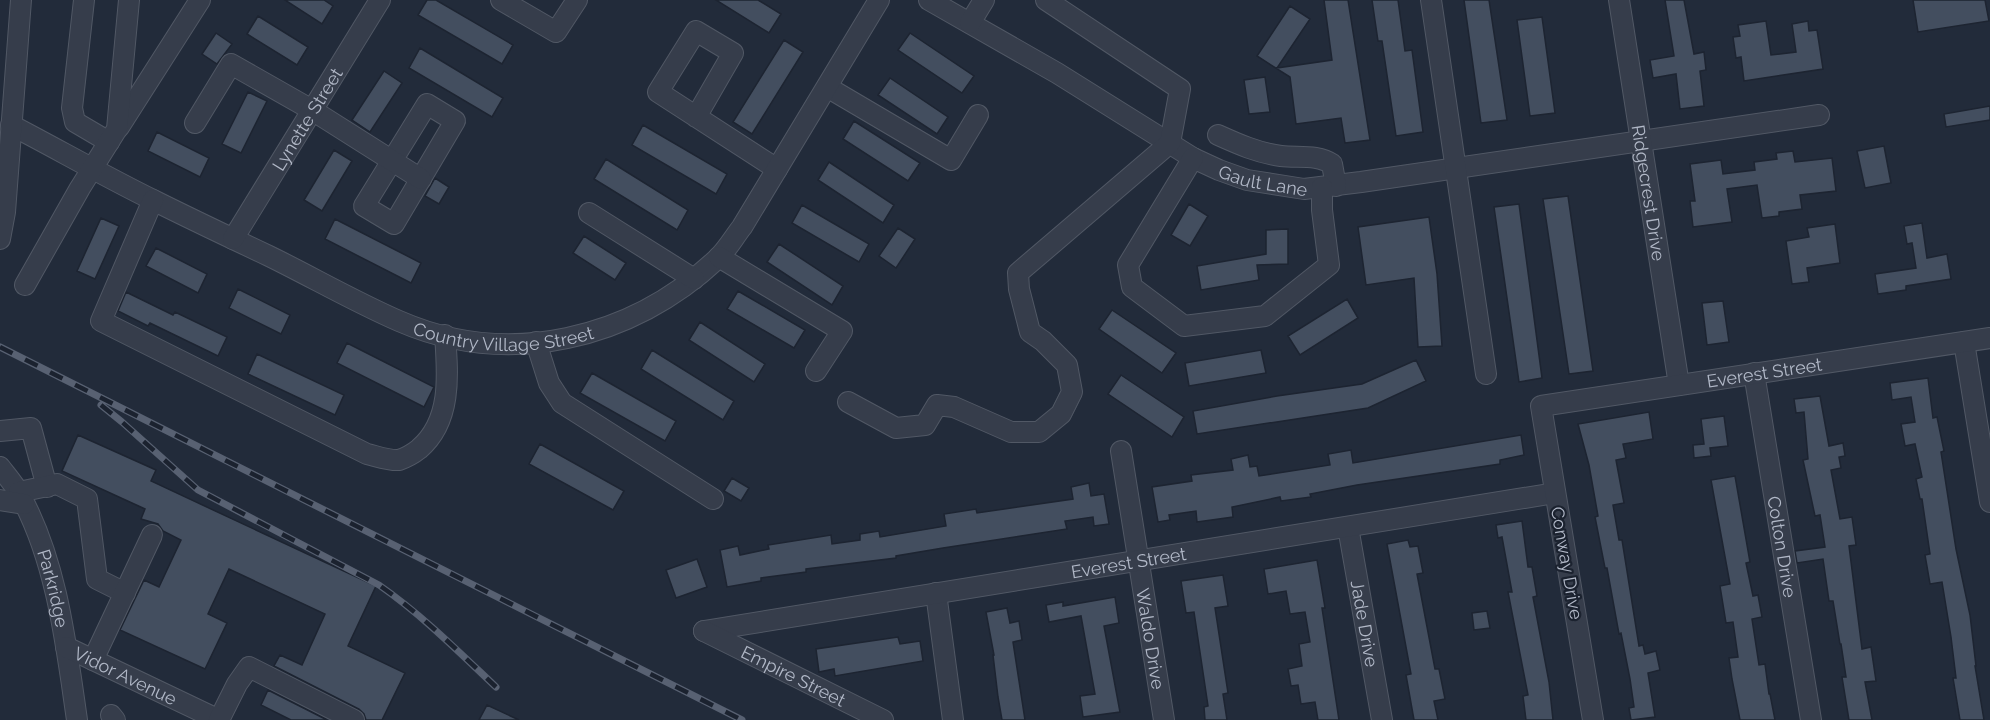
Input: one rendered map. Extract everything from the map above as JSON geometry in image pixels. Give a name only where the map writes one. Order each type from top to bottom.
[{"type":"street","points":[[0,238],[5,212],[21,0]]},
{"type":"street","points":[[84,0],[72,108],[75,122],[113,136]]},
{"type":"street","points":[[113,136],[129,0]]},
{"type":"street","points":[[25,285],[93,168],[200,0]]},
{"type":"street","name":"Lynette Street","points":[[233,239],[380,0]]},
{"type":"street","points":[[501,0],[526,6],[556,32],[577,0]]},
{"type":"street","name":"Country Village Street","points":[[10,125],[153,200],[399,321],[473,342],[498,344],[549,342],[622,322],[655,306],[694,279],[719,257],[742,227],[879,0]]},
{"type":"street","name":"Gault Lane","points":[[929,0],[970,22],[1193,158],[1247,180],[1304,189],[1819,115]]},
{"type":"street","points":[[970,22],[984,0]]},
{"type":"street","points":[[848,402],[896,428],[925,425],[937,405],[954,407],[1011,432],[1039,432],[1061,414],[1072,392],[1067,365],[1043,341],[1030,332],[1019,290],[1018,273],[1170,143],[1180,89],[1046,0]]},
{"type":"street","points":[[1431,0],[1486,375]]},
{"type":"street","name":"Ridgecrest Drive","points":[[1619,0],[1679,385]]},
{"type":"street","points":[[195,123],[231,64],[312,110],[421,179]]},
{"type":"street","points":[[826,87],[951,160],[978,115]]},
{"type":"street","points":[[427,104],[455,121],[394,224],[364,206],[392,161],[427,104]]},
{"type":"street","points":[[696,117],[777,169]]},
{"type":"street","points":[[1193,158],[1128,265],[1132,287],[1185,326],[1264,316],[1329,265],[1322,210],[1329,187],[1332,164],[1324,159],[1280,156],[1250,149],[1218,135]]},
{"type":"street","points":[[153,200],[101,321],[367,454],[398,460],[416,452],[432,438],[442,416],[448,375],[445,335]]},
{"type":"street","points":[[589,213],[694,279]]},
{"type":"street","points":[[719,257],[842,331],[816,370]]},
{"type":"street","name":"Everest Street","points":[[1541,406],[1990,338]]},
{"type":"street","points":[[536,342],[549,383],[562,403],[713,499]]},
{"type":"street","points":[[1964,342],[1990,502]]},
{"type":"street","name":"Colton Drive","points":[[1754,373],[1811,720]]},
{"type":"street","name":"Conway Drive","points":[[1541,406],[1593,720]]},
{"type":"street","points":[[0,432],[31,428],[46,486]]},
{"type":"street","name":"Waldo Drive","points":[[1121,451],[1164,720]]},
{"type":"street","name":"Parkridge","points":[[0,467],[21,498],[47,559],[66,646],[77,720]]},
{"type":"street","points":[[0,500],[21,498],[46,486],[57,484],[87,499],[97,579],[125,593]]},
{"type":"street","name":"Everest Street","points":[[704,631],[1555,493]]},
{"type":"street","name":"Jade Drive","points":[[1348,526],[1382,720]]},
{"type":"street","points":[[93,660],[152,535]]},
{"type":"street","points":[[936,593],[953,720]]},
{"type":"street","name":"Empire Street","points":[[704,631],[883,720]]},
{"type":"street","name":"Vidor Avenue","points":[[66,646],[219,720]]},
{"type":"street","points":[[219,720],[237,684],[249,667],[354,720]]},
{"type":"building","points":[[285,0],[324,0],[333,6],[322,24]]},
{"type":"building","points":[[427,0],[436,0],[513,45],[502,64],[418,15]]},
{"type":"building","points":[[716,0],[758,0],[781,14],[769,33]]},
{"type":"building","points":[[1324,0],[1348,0],[1370,140],[1345,143],[1341,118],[1296,124],[1290,77],[1257,56],[1290,6],[1310,19],[1277,68],[1332,60]]},
{"type":"building","points":[[1372,0],[1398,0],[1405,51],[1412,50],[1423,132],[1396,136],[1382,41],[1378,41]]},
{"type":"building","points":[[1464,0],[1489,0],[1507,120],[1481,123]]},
{"type":"building","points":[[1665,0],[1684,0],[1694,54],[1704,52],[1706,70],[1700,71],[1704,106],[1680,109],[1676,74],[1653,78],[1650,60],[1674,56]]},
{"type":"building","points":[[1913,0],[1985,0],[1989,21],[1918,32]]},
{"type":"building","points":[[258,16],[308,47],[297,65],[247,34]]},
{"type":"building","points":[[1542,17],[1555,113],[1530,116],[1517,20]]},
{"type":"building","points":[[1766,21],[1771,55],[1796,52],[1792,24],[1808,21],[1809,31],[1817,30],[1823,69],[1744,81],[1741,57],[1736,58],[1733,37],[1740,36],[1738,25]]},
{"type":"building","points":[[216,33],[232,44],[217,64],[202,54]]},
{"type":"building","points":[[910,33],[974,76],[962,93],[898,50]]},
{"type":"building","points":[[784,40],[803,52],[752,134],[733,122]]},
{"type":"building","points":[[420,48],[503,98],[492,117],[409,68]]},
{"type":"building","points":[[384,71],[402,83],[370,132],[352,120]]},
{"type":"building","points":[[1265,77],[1270,112],[1249,114],[1244,80]]},
{"type":"building","points":[[890,78],[948,117],[937,134],[878,95]]},
{"type":"building","points":[[248,92],[267,101],[241,153],[222,144]]},
{"type":"building","points":[[1990,106],[1990,120],[1946,127],[1944,114]]},
{"type":"building","points":[[854,121],[920,163],[908,181],[843,139]]},
{"type":"building","points":[[643,125],[727,174],[716,194],[632,145]]},
{"type":"building","points":[[157,132],[209,158],[200,177],[148,151]]},
{"type":"building","points":[[1884,146],[1891,183],[1865,188],[1857,151]]},
{"type":"building","points":[[334,150],[352,161],[322,211],[304,200]]},
{"type":"building","points":[[1793,151],[1795,162],[1832,158],[1836,191],[1800,195],[1802,209],[1779,212],[1779,216],[1762,218],[1757,185],[1727,189],[1732,222],[1693,227],[1690,201],[1695,201],[1690,164],[1721,160],[1723,174],[1755,170],[1754,162],[1777,159],[1776,153]]},
{"type":"building","points":[[606,159],[688,210],[677,230],[594,179]]},
{"type":"building","points":[[829,162],[894,205],[883,223],[818,180]]},
{"type":"building","points":[[435,178],[449,187],[439,204],[425,196]]},
{"type":"building","points":[[1568,196],[1593,371],[1569,374],[1543,199]]},
{"type":"building","points":[[1189,204],[1208,216],[1190,246],[1171,235]]},
{"type":"building","points":[[1519,204],[1542,378],[1519,382],[1494,207]]},
{"type":"building","points":[[802,205],[869,244],[859,262],[792,223]]},
{"type":"building","points":[[1429,217],[1437,274],[1442,346],[1418,347],[1414,278],[1366,285],[1358,227]]},
{"type":"building","points":[[101,218],[119,226],[95,279],[77,271]]},
{"type":"building","points":[[335,219],[421,263],[411,283],[325,239]]},
{"type":"building","points":[[1922,223],[1927,258],[1947,254],[1951,279],[1906,286],[1906,290],[1878,294],[1875,274],[1916,268],[1912,243],[1907,244],[1904,226]]},
{"type":"building","points":[[1835,224],[1840,263],[1807,268],[1809,282],[1792,284],[1786,241],[1809,237],[1807,228]]},
{"type":"building","points":[[898,228],[915,239],[896,268],[879,256]]},
{"type":"building","points":[[1288,229],[1288,264],[1257,265],[1259,280],[1201,290],[1197,266],[1266,254],[1266,230]]},
{"type":"building","points":[[584,236],[626,263],[615,280],[573,253]]},
{"type":"building","points":[[779,244],[843,286],[832,305],[767,262]]},
{"type":"building","points":[[156,248],[207,274],[198,293],[146,266]]},
{"type":"building","points":[[238,289],[290,315],[281,334],[229,308]]},
{"type":"building","points":[[738,291],[805,330],[794,348],[727,309]]},
{"type":"building","points":[[126,292],[173,315],[175,312],[227,337],[218,356],[150,323],[148,326],[118,311]]},
{"type":"building","points":[[1347,299],[1358,318],[1300,355],[1288,336]]},
{"type":"building","points":[[1723,301],[1729,342],[1707,345],[1702,303]]},
{"type":"building","points":[[1112,310],[1176,353],[1162,373],[1099,329]]},
{"type":"building","points":[[700,322],[765,364],[754,382],[689,340]]},
{"type":"building","points":[[347,343],[434,387],[424,407],[337,363]]},
{"type":"building","points":[[652,350],[734,401],[723,420],[641,369]]},
{"type":"building","points":[[1261,350],[1266,373],[1189,386],[1185,363]]},
{"type":"building","points":[[257,354],[344,395],[335,415],[248,374]]},
{"type":"building","points":[[1416,360],[1426,381],[1368,408],[1197,434],[1193,411],[1362,384]]},
{"type":"building","points":[[592,373],[676,421],[665,441],[580,393]]},
{"type":"building","points":[[1121,375],[1184,417],[1172,437],[1108,394]]},
{"type":"building","points":[[1928,378],[1933,418],[1937,417],[1944,451],[1941,452],[1956,549],[1970,615],[1984,720],[1960,720],[1953,678],[1956,678],[1951,637],[1942,582],[1930,584],[1925,555],[1930,554],[1922,499],[1920,499],[1916,479],[1922,477],[1915,444],[1905,446],[1901,424],[1915,422],[1911,397],[1892,400],[1890,383]]},
{"type":"building","points":[[1820,396],[1829,446],[1843,443],[1845,456],[1839,457],[1841,468],[1831,470],[1840,519],[1852,517],[1856,545],[1849,546],[1862,649],[1871,647],[1876,681],[1865,682],[1872,720],[1849,720],[1842,677],[1846,677],[1841,644],[1833,601],[1829,601],[1823,559],[1797,563],[1795,551],[1825,547],[1820,515],[1815,516],[1803,460],[1808,459],[1804,412],[1796,413],[1794,399]]},
{"type":"building","points":[[1649,412],[1653,439],[1623,444],[1626,458],[1616,460],[1624,503],[1613,505],[1619,540],[1622,540],[1639,646],[1643,645],[1645,654],[1656,651],[1660,670],[1648,673],[1655,717],[1631,720],[1629,708],[1634,707],[1630,679],[1595,517],[1598,516],[1589,465],[1578,424]]},
{"type":"building","points":[[1724,416],[1728,446],[1710,448],[1711,456],[1694,458],[1693,445],[1704,444],[1701,419]]},
{"type":"building","points":[[78,435],[156,470],[151,481],[376,586],[348,646],[405,673],[382,720],[366,720],[359,709],[274,666],[280,655],[302,665],[325,614],[229,569],[208,614],[227,623],[205,669],[120,630],[144,580],[159,587],[181,540],[163,531],[158,524],[141,519],[145,509],[62,471]]},
{"type":"building","points":[[1521,435],[1524,455],[1500,460],[1500,464],[1357,485],[1310,494],[1311,497],[1281,501],[1280,497],[1232,507],[1233,517],[1197,522],[1196,511],[1169,515],[1170,520],[1158,522],[1152,487],[1192,481],[1191,475],[1233,470],[1231,459],[1248,455],[1250,467],[1257,466],[1259,476],[1330,465],[1328,454],[1351,450],[1353,463]]},
{"type":"building","points":[[540,444],[624,491],[613,510],[529,464]]},
{"type":"building","points":[[1735,476],[1750,562],[1746,563],[1753,596],[1758,595],[1762,617],[1752,619],[1759,665],[1765,664],[1775,720],[1740,720],[1732,679],[1729,658],[1738,657],[1733,622],[1726,623],[1720,586],[1730,584],[1711,480]]},
{"type":"building","points":[[732,478],[749,488],[741,501],[724,491]]},
{"type":"building","points":[[1089,483],[1091,496],[1104,494],[1109,524],[1094,526],[1093,517],[1065,521],[1067,529],[943,548],[896,556],[896,558],[806,569],[806,572],[761,578],[761,581],[727,587],[720,550],[738,546],[740,555],[769,549],[768,545],[831,535],[832,544],[860,540],[860,534],[879,531],[880,537],[946,526],[944,514],[976,509],[977,513],[1073,499],[1071,487]]},
{"type":"building","points":[[1522,521],[1528,567],[1532,567],[1537,596],[1533,597],[1549,682],[1553,720],[1526,720],[1523,696],[1528,695],[1508,592],[1512,592],[1502,537],[1498,538],[1496,525]]},
{"type":"building","points":[[1408,540],[1410,547],[1418,546],[1423,573],[1417,574],[1435,669],[1439,669],[1445,699],[1434,701],[1438,720],[1414,720],[1406,675],[1411,674],[1387,544]]},
{"type":"building","points":[[697,559],[707,587],[676,598],[666,570]]},
{"type":"building","points":[[1317,560],[1339,720],[1318,720],[1315,702],[1301,704],[1298,685],[1291,686],[1288,669],[1302,666],[1299,644],[1310,642],[1305,612],[1290,614],[1286,591],[1268,594],[1264,569]]},
{"type":"building","points":[[1223,575],[1228,606],[1215,608],[1228,693],[1223,694],[1227,720],[1205,720],[1204,707],[1208,706],[1194,612],[1186,613],[1181,581]]},
{"type":"building","points":[[1115,597],[1119,623],[1104,626],[1120,712],[1083,717],[1080,696],[1095,694],[1081,616],[1049,622],[1046,605],[1063,602],[1063,606]]},
{"type":"building","points":[[1007,608],[1010,623],[1019,621],[1022,640],[1013,642],[1025,720],[1002,720],[998,697],[994,655],[986,612]]},
{"type":"building","points":[[1487,611],[1490,628],[1474,630],[1472,613]]},
{"type":"building","points":[[898,637],[900,644],[920,641],[923,661],[835,676],[834,669],[819,672],[816,649]]},
{"type":"building","points":[[268,690],[327,720],[291,720],[261,705]]},
{"type":"building","points":[[487,705],[519,720],[479,720]]},
{"type":"railway","points":[[0,347],[742,720]]},
{"type":"railway","points":[[101,405],[198,490],[379,585],[425,621],[496,687]]}]
